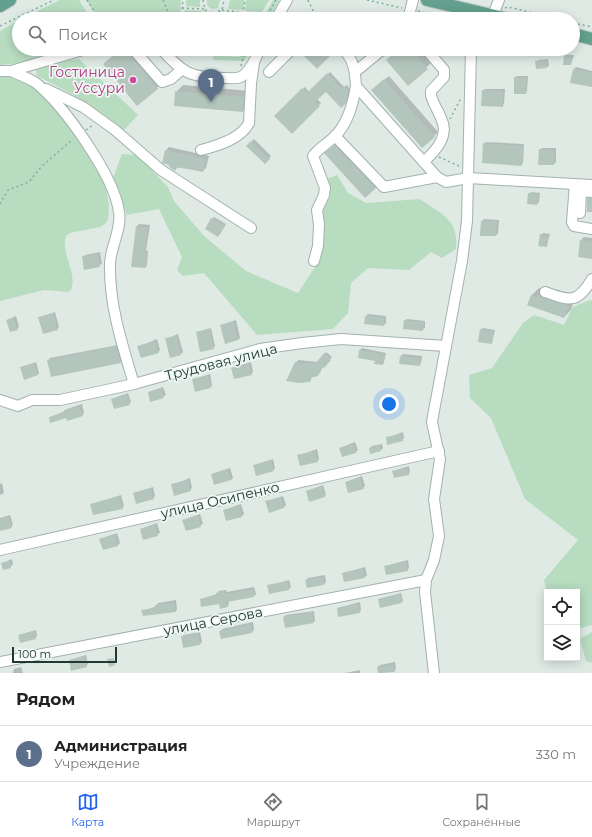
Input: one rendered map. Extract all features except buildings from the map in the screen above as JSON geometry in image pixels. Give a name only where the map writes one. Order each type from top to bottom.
[{"type":"main road","points":[[0,6],[10,0]]},
{"type":"main road","points":[[427,0],[463,12]]},
{"type":"main road","points":[[580,36],[592,39]]},
{"type":"street","points":[[276,12],[286,0]]},
{"type":"street","points":[[410,12],[413,0]]},
{"type":"street","points":[[494,12],[498,0]]},
{"type":"street","points":[[0,71],[11,71],[62,56]]},
{"type":"street","points":[[139,56],[162,82],[171,79],[181,70]]},
{"type":"street","points":[[168,56],[181,70],[197,76],[239,78],[244,74],[257,56]]},
{"type":"street","points":[[269,72],[285,56]]},
{"type":"street","points":[[314,260],[318,246],[319,225],[316,210],[324,195],[325,188],[313,156],[335,136],[346,120],[353,104],[356,86],[355,72],[351,56]]},
{"type":"street","points":[[355,72],[374,56]]},
{"type":"street","points":[[424,162],[434,152],[444,136],[443,124],[431,95],[431,91],[444,77],[444,70],[432,56]]},
{"type":"street","points":[[434,673],[425,592],[426,580],[434,560],[439,536],[434,499],[440,451],[432,422],[462,261],[469,174],[472,56]]},
{"type":"street","points":[[201,150],[226,143],[247,129],[249,124],[251,84],[255,60]]},
{"type":"street","points":[[11,71],[83,107],[161,170],[251,228]]},
{"type":"street","points":[[35,82],[52,99],[79,134],[101,166],[115,194],[120,213],[110,260],[110,283],[115,318],[134,384]]},
{"type":"street","points":[[356,86],[437,177],[446,182],[469,174],[592,185]]},
{"type":"street","points":[[335,136],[384,187],[437,177]]},
{"type":"street","points":[[575,184],[572,222],[576,228],[592,229]]},
{"type":"street","points":[[580,213],[581,193],[584,191],[592,192]]},
{"type":"street","points":[[545,292],[572,300],[579,297],[592,279]]},
{"type":"street","name":"Трудовая улица","points":[[0,400],[18,406],[32,400],[60,400],[134,384],[260,349],[318,341],[341,339],[446,346]]},
{"type":"street","name":"улица Осипенко","points":[[0,550],[440,451]]},
{"type":"street","name":"улица Серова","points":[[0,662],[426,580]]},
{"type":"path","points":[[29,12],[54,0]]},
{"type":"path","points":[[87,0],[95,12]]},
{"type":"path","points":[[163,0],[168,12]]},
{"type":"path","points":[[182,12],[183,0]]},
{"type":"path","points":[[203,0],[204,9]]},
{"type":"path","points":[[222,10],[224,0]]},
{"type":"path","points":[[217,12],[222,10],[244,12],[246,0]]},
{"type":"path","points":[[273,12],[276,0]]},
{"type":"path","points":[[308,0],[314,12]]},
{"type":"path","points":[[182,8],[204,9],[209,12]]},
{"type":"path","points":[[0,26],[12,20]]},
{"type":"path","points":[[580,24],[592,27]]},
{"type":"path","points":[[239,78],[244,56]]},
{"type":"path","points":[[443,124],[453,114],[462,97],[470,90]]},
{"type":"path","points":[[0,204],[8,190],[29,182],[41,167],[79,134],[101,120]]},
{"type":"path","points":[[434,152],[441,159],[469,174]]},
{"type":"green space","points":[[60,0],[79,0],[87,12],[35,12]]},
{"type":"green space","points":[[86,0],[181,0],[180,12],[94,12]]},
{"type":"green space","points":[[186,0],[200,0],[200,7],[186,6]]},
{"type":"green space","points":[[207,0],[220,0],[218,8],[212,9],[207,5]]},
{"type":"green space","points":[[230,0],[244,0],[244,10],[228,9]]},
{"type":"green space","points":[[246,0],[269,0],[262,12],[245,11]]},
{"type":"green space","points":[[273,0],[279,0],[273,12],[267,12]]},
{"type":"green space","points":[[185,10],[202,11],[202,12],[185,12]]},
{"type":"green space","points":[[12,24],[12,56],[50,56],[23,63],[0,65],[0,31]]},
{"type":"green space","points":[[214,56],[247,56],[244,61],[213,60]]},
{"type":"green space","points":[[79,59],[138,115],[124,130],[82,100],[37,76],[35,65]]},
{"type":"green space","points":[[0,75],[18,78],[50,93],[81,132],[93,142],[104,163],[104,178],[109,205],[108,219],[105,224],[100,227],[70,233],[66,236],[65,249],[73,283],[71,290],[68,292],[44,290],[0,301]]},
{"type":"green space","points":[[122,154],[137,155],[168,187],[174,201],[204,236],[246,271],[298,293],[315,267],[324,241],[323,211],[330,197],[327,179],[337,175],[348,193],[366,203],[420,199],[442,214],[452,224],[455,231],[456,249],[442,258],[431,252],[409,270],[368,268],[351,283],[348,313],[333,329],[257,335],[204,273],[183,276],[177,270],[182,257],[159,209],[127,215],[113,178]]},
{"type":"green space","points":[[590,300],[592,301],[592,625],[580,628],[580,589],[546,589],[544,580],[578,540],[525,499],[491,418],[470,398],[469,375],[492,368],[523,323],[534,315],[564,325],[573,307]]},
{"type":"green space","points":[[592,632],[592,663],[586,661],[580,639]]},
{"type":"place","name":"Гостиница Уссури","points":[[133,80]]},
{"type":"place","name":"Администрация","points":[[211,102]]}]
